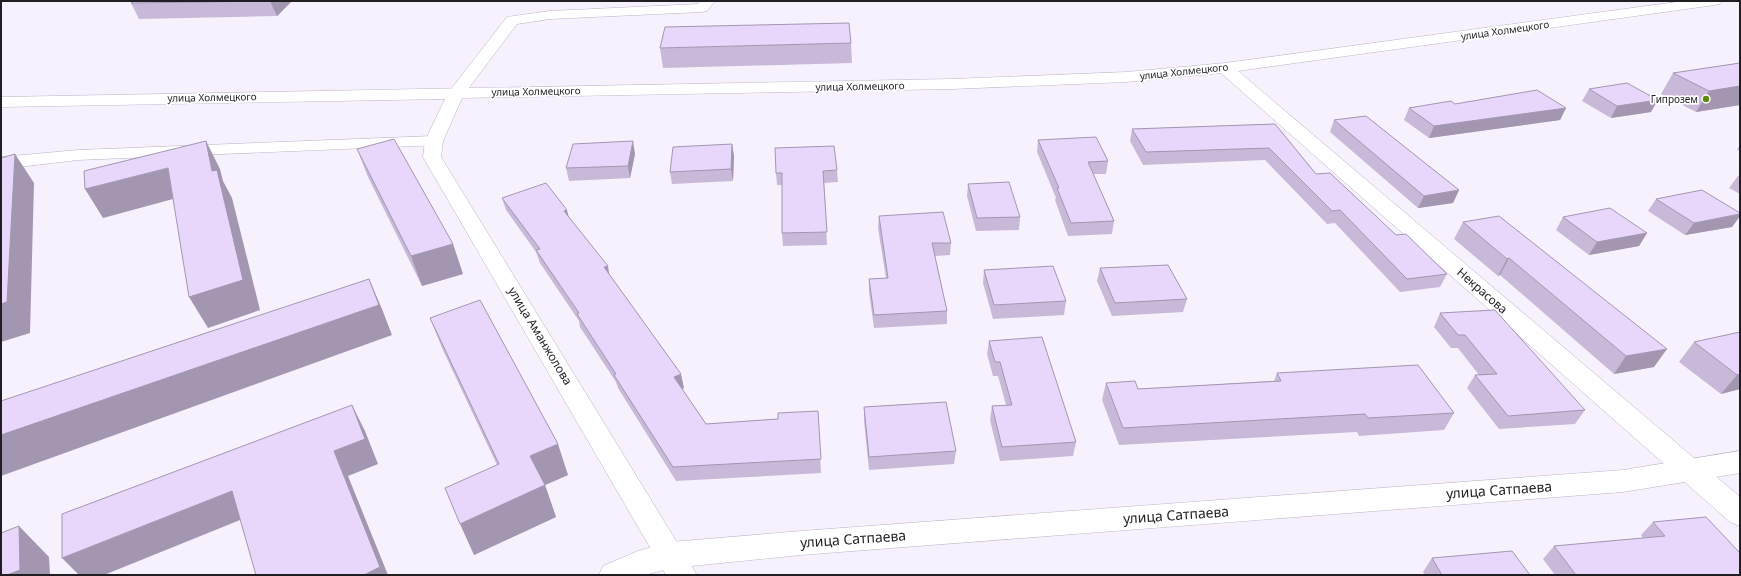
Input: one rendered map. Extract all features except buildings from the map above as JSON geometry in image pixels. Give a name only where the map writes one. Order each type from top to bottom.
[{"type":"street","name":"улица Аманжолова","points":[[676,565],[432,157],[434,141],[456,92],[512,20],[550,15],[702,8],[708,1]]},
{"type":"street","name":"улица Холмецкого","points":[[1,102],[456,92],[952,84],[1126,77],[1225,68],[1715,1]]},
{"type":"street","name":"Некрасова","points":[[1225,68],[1740,514]]},
{"type":"street","points":[[1,163],[78,155],[434,141]]},
{"type":"street","name":"улица Сатпаева","points":[[614,575],[638,564],[676,565],[801,543],[1623,481],[1740,462]]},
{"type":"place","name":"Гипрозем","points":[[1706,99]]}]
